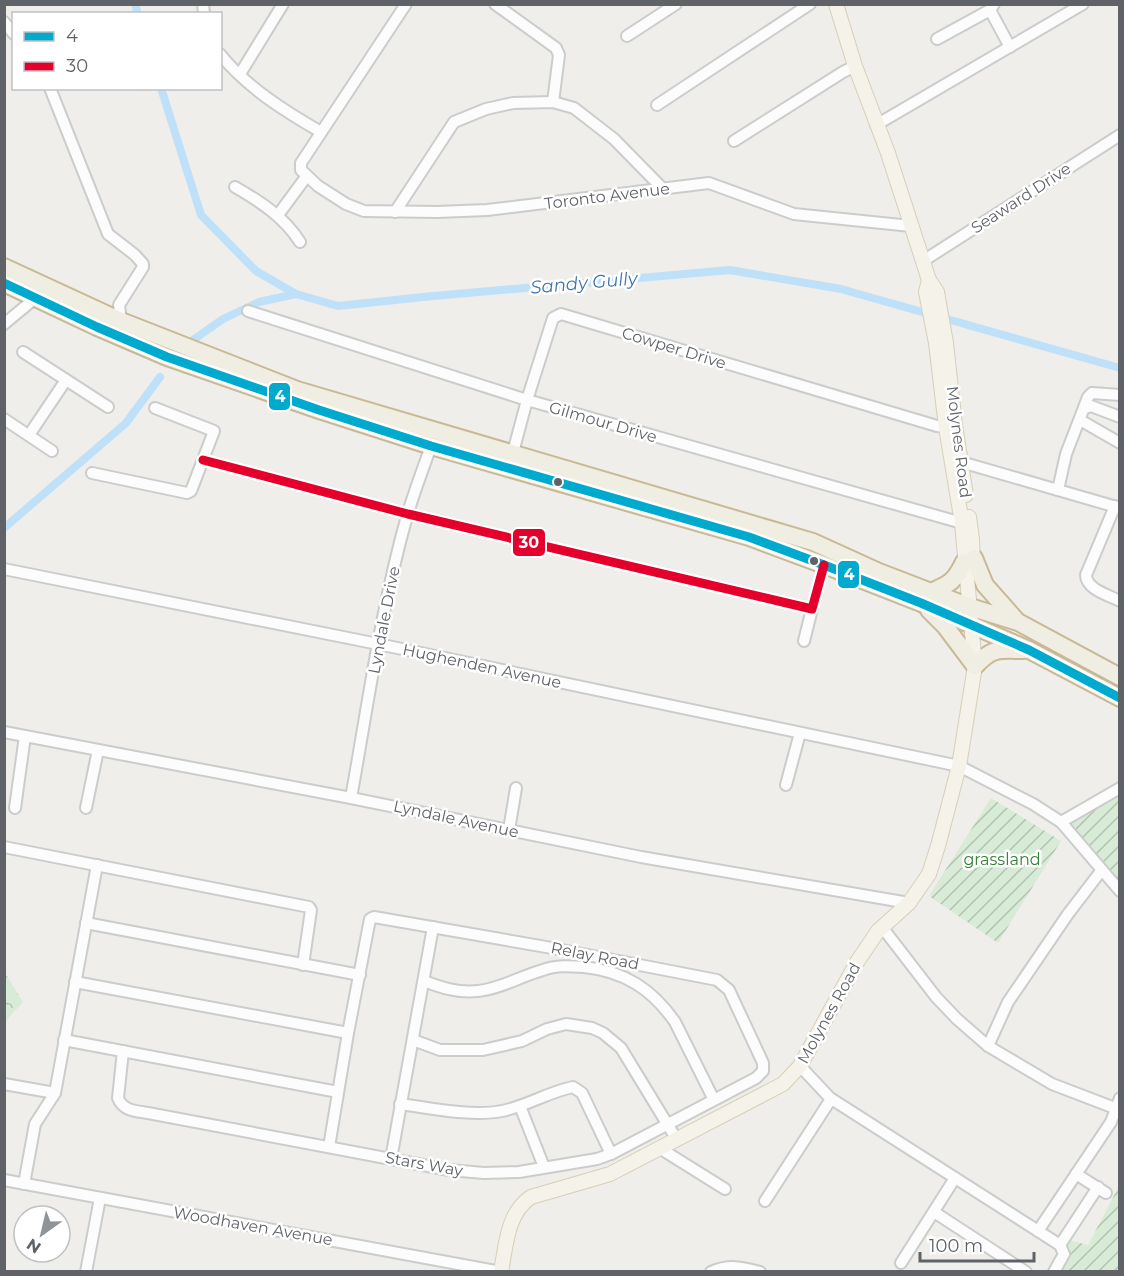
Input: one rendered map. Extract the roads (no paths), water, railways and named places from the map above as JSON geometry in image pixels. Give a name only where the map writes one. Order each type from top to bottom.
[{"type":"highway","points":[[4,267],[97,327],[174,359],[319,410],[431,446],[511,461],[813,542],[879,572],[972,624],[1029,650],[1119,698]]},
{"type":"highway","points":[[4,283],[42,292],[297,390],[749,537],[824,565],[926,597],[970,606],[1018,622],[1119,677]]},
{"type":"highway","points":[[926,597],[950,584],[969,560],[993,595],[1018,622]]},
{"type":"highway","points":[[926,597],[975,666],[987,653],[1029,650]]},
{"type":"main road","name":"Molynes Road","points":[[501,1272],[514,1215],[523,1202],[531,1197],[610,1174],[783,1084],[800,1066],[857,962],[882,927],[909,903],[929,874],[938,846],[959,766],[975,666],[962,462],[941,343],[923,261],[888,153],[855,66],[836,4]]},
{"type":"main road","name":"Molynes Road","points":[[941,343],[946,427],[969,560]]},
{"type":"street","points":[[240,74],[283,4]]},
{"type":"street","points":[[278,215],[306,177],[301,170],[301,163],[406,4]]},
{"type":"street","points":[[495,4],[556,48],[559,56],[553,102]]},
{"type":"street","points":[[627,36],[676,4]]},
{"type":"street","points":[[657,105],[810,4]]},
{"type":"street","points":[[876,125],[1083,4]]},
{"type":"street","points":[[937,39],[992,7],[1010,47]]},
{"type":"street","points":[[222,56],[278,105],[321,132]]},
{"type":"street","points":[[734,141],[855,66]]},
{"type":"street","points":[[52,90],[108,234],[143,264],[119,305],[121,321]]},
{"type":"street","points":[[395,212],[454,123],[486,109],[513,103],[553,102],[574,108],[614,139],[663,189]]},
{"type":"street","name":"Seaward Drive","points":[[923,261],[1119,135]]},
{"type":"street","name":"Toronto Avenue","points":[[306,177],[346,204],[364,211],[488,210],[710,183],[794,214],[911,225]]},
{"type":"street","points":[[235,187],[257,199],[278,215],[292,229],[300,242]]},
{"type":"street","points":[[4,324],[42,292]]},
{"type":"street","name":"Gilmour Drive","points":[[248,311],[527,400],[962,524]]},
{"type":"street","name":"Cowper Drive","points":[[511,461],[527,400],[553,318],[561,314],[936,426],[946,427]]},
{"type":"street","points":[[23,352],[108,407]]},
{"type":"street","points":[[29,435],[66,380]]},
{"type":"street","points":[[1058,490],[1066,454],[1088,397],[1092,393],[1119,395]]},
{"type":"street","points":[[1085,408],[1091,406],[1119,417]]},
{"type":"street","points":[[92,473],[187,493],[191,491],[214,433],[213,430],[155,408]]},
{"type":"street","points":[[4,418],[51,451]]},
{"type":"street","points":[[1080,420],[1119,443]]},
{"type":"street","name":"Lyndale Drive","points":[[351,798],[378,644],[408,514],[431,446]]},
{"type":"street","points":[[203,460],[408,514],[812,609]]},
{"type":"street","points":[[962,462],[1117,507],[1086,575],[1086,580],[1090,585],[1119,602]]},
{"type":"street","points":[[804,641],[824,565]]},
{"type":"street","name":"Hughenden Avenue","points":[[4,569],[378,644],[959,766],[1033,804],[1061,822],[1119,891]]},
{"type":"street","name":"Lyndale Avenue","points":[[4,732],[351,798],[641,857],[909,903]]},
{"type":"street","points":[[786,785],[800,733]]},
{"type":"street","points":[[15,808],[25,736]]},
{"type":"street","points":[[86,808],[98,750]]},
{"type":"street","points":[[509,830],[516,788]]},
{"type":"street","points":[[1061,822],[1119,788]]},
{"type":"street","points":[[4,847],[311,909],[303,964]]},
{"type":"street","points":[[24,1184],[35,1124],[55,1093],[97,865]]},
{"type":"street","points":[[988,1046],[1008,1002],[1068,914],[1101,871]]},
{"type":"street","name":"Relay Road","points":[[360,975],[370,919],[374,917],[552,948],[721,982],[729,990],[763,1063],[763,1071]]},
{"type":"street","points":[[86,923],[360,975],[329,1147]]},
{"type":"street","points":[[391,1159],[433,927]]},
{"type":"street","points":[[882,927],[936,997],[988,1046],[1052,1084],[1117,1108],[1038,1231]]},
{"type":"street","points":[[552,948],[552,967]]},
{"type":"street","points":[[633,964],[633,980]]},
{"type":"street","points":[[424,981],[447,990],[478,991],[552,967],[594,968],[633,980],[653,996],[671,1016],[713,1098]]},
{"type":"street","points":[[75,982],[348,1033]]},
{"type":"street","points":[[413,1040],[440,1050],[483,1050],[522,1041],[547,1029],[566,1024],[592,1028],[603,1033],[621,1048],[677,1140]]},
{"type":"street","points":[[64,1040],[338,1092]]},
{"type":"street","name":"Stars Way","points":[[123,1051],[118,1098],[124,1107],[449,1170],[484,1173],[519,1172],[597,1159],[611,1154],[713,1098],[756,1078],[763,1071]]},
{"type":"street","points":[[800,1066],[831,1099],[1060,1245],[1064,1254],[1054,1272]]},
{"type":"street","points":[[4,1084],[55,1093]]},
{"type":"street","points":[[400,1104],[478,1112],[499,1111],[520,1106],[568,1088],[576,1088],[582,1093],[611,1154]]},
{"type":"street","points":[[765,1201],[831,1099]]},
{"type":"street","points":[[520,1106],[544,1167]]},
{"type":"street","points":[[661,1149],[725,1189]]},
{"type":"street","points":[[1060,1245],[1102,1190],[1076,1174]]},
{"type":"street","points":[[901,1263],[955,1178]]},
{"type":"street","name":"Woodhaven Avenue","points":[[4,1180],[501,1272]]},
{"type":"street","points":[[86,1272],[100,1198]]},
{"type":"street","points":[[934,1212],[1026,1272]]},
{"type":"street","points":[[711,1272],[735,1265],[760,1272]]},
{"type":"waterway","name":"Sandy Gully","points":[[135,4],[137,12]]},
{"type":"waterway","name":"Sandy Gully","points":[[162,90],[201,215],[256,271],[296,294],[338,306],[730,270],[841,289],[1120,368]]},
{"type":"waterway","points":[[193,340],[223,319],[259,302],[296,294]]},
{"type":"waterway","points":[[4,528],[126,423],[160,377]]},
{"type":"park label","name":"grassland","points":[[1002,859]]}]
